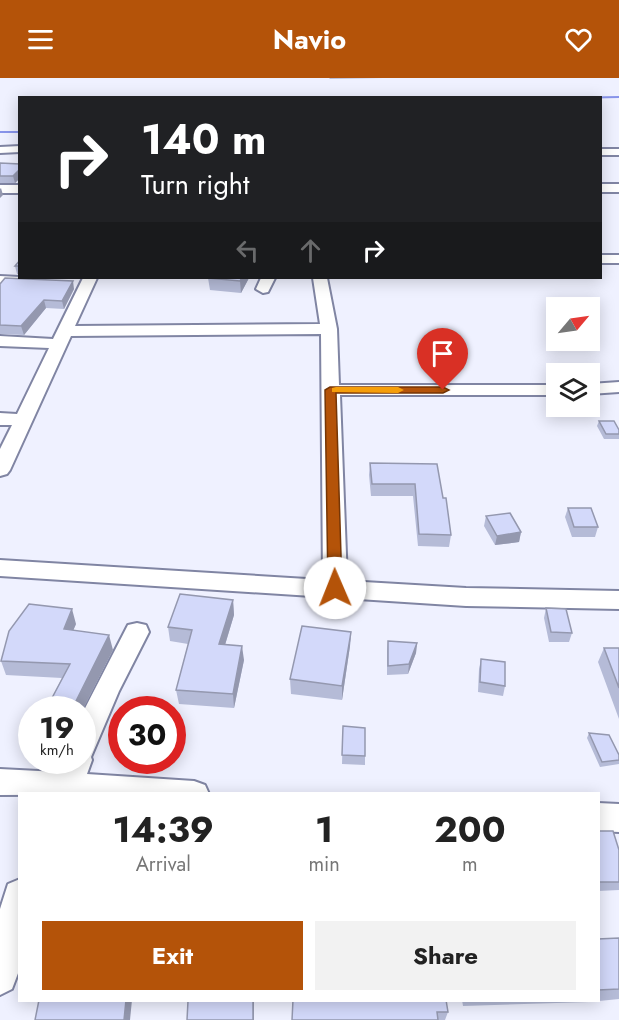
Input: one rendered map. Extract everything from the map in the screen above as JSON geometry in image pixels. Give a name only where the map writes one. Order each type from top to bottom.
[{"type":"street","points":[[0,150],[18,150]]},
{"type":"street","points":[[602,152],[619,152]]},
{"type":"street","points":[[602,188],[619,188]]},
{"type":"street","points":[[0,189],[18,189]]},
{"type":"street","points":[[602,259],[619,259]]},
{"type":"street","points":[[320,279],[329,329],[335,588]]},
{"type":"street","points":[[0,280],[54,282]]},
{"type":"street","points":[[0,470],[62,337],[84,281]]},
{"type":"street","points":[[0,341],[329,329]]},
{"type":"street","points":[[600,388],[619,387]]},
{"type":"street","points":[[330,390],[546,390]]},
{"type":"street","points":[[0,418],[23,420]]},
{"type":"street","points":[[0,568],[466,597],[619,600]]},
{"type":"street","points":[[96,715],[137,632]]},
{"type":"street","points":[[0,782],[58,781],[173,792]]},
{"type":"street","points":[[0,977],[18,903]]},
{"type":"building","points":[[0,163],[18,164],[18,171],[13,176],[0,176]]},
{"type":"building","points":[[5,278],[73,281],[62,301],[44,300],[21,326],[0,325],[0,284]]},
{"type":"building","points":[[219,279],[241,279],[240,281]]},
{"type":"building","points":[[599,421],[614,421],[619,434],[606,434]]},
{"type":"building","points":[[370,463],[437,464],[443,498],[446,498],[451,535],[419,534],[415,484],[372,484]]},
{"type":"building","points":[[568,508],[591,508],[598,527],[574,527]]},
{"type":"building","points":[[510,513],[521,532],[497,536],[486,516]]},
{"type":"building","points":[[180,594],[233,600],[219,644],[242,646],[233,694],[176,690],[192,630],[168,627]]},
{"type":"building","points":[[29,604],[72,609],[64,629],[109,635],[78,696],[53,696],[70,664],[1,661],[9,631]]},
{"type":"building","points":[[546,608],[566,609],[572,633],[551,632]]},
{"type":"building","points":[[302,626],[351,632],[342,686],[290,679]]},
{"type":"building","points":[[388,641],[417,643],[409,664],[388,666]]},
{"type":"building","points":[[604,648],[619,648],[619,688]]},
{"type":"building","points":[[481,659],[505,662],[505,686],[480,682]]},
{"type":"building","points":[[343,726],[365,728],[365,756],[342,755]]},
{"type":"building","points":[[589,733],[609,735],[619,755],[619,760],[602,762]]},
{"type":"building","points":[[600,831],[613,831],[619,850],[619,882],[600,882]]},
{"type":"building","points":[[619,938],[619,989],[600,990],[600,939]]},
{"type":"building","points":[[39,1002],[126,1002],[124,1020],[35,1020]]},
{"type":"building","points":[[188,1002],[253,1002],[253,1020],[187,1020]]},
{"type":"building","points":[[293,1002],[446,1002],[448,1012],[437,1012],[438,1020],[292,1020]]},
{"type":"waterway","points":[[602,97],[619,97]]},
{"type":"waterway","points":[[0,132],[18,132]]},
{"type":"slow traffic","points":[[336,390],[398,390]]},
{"type":"route","points":[[335,588],[330,390],[443,390]]}]
